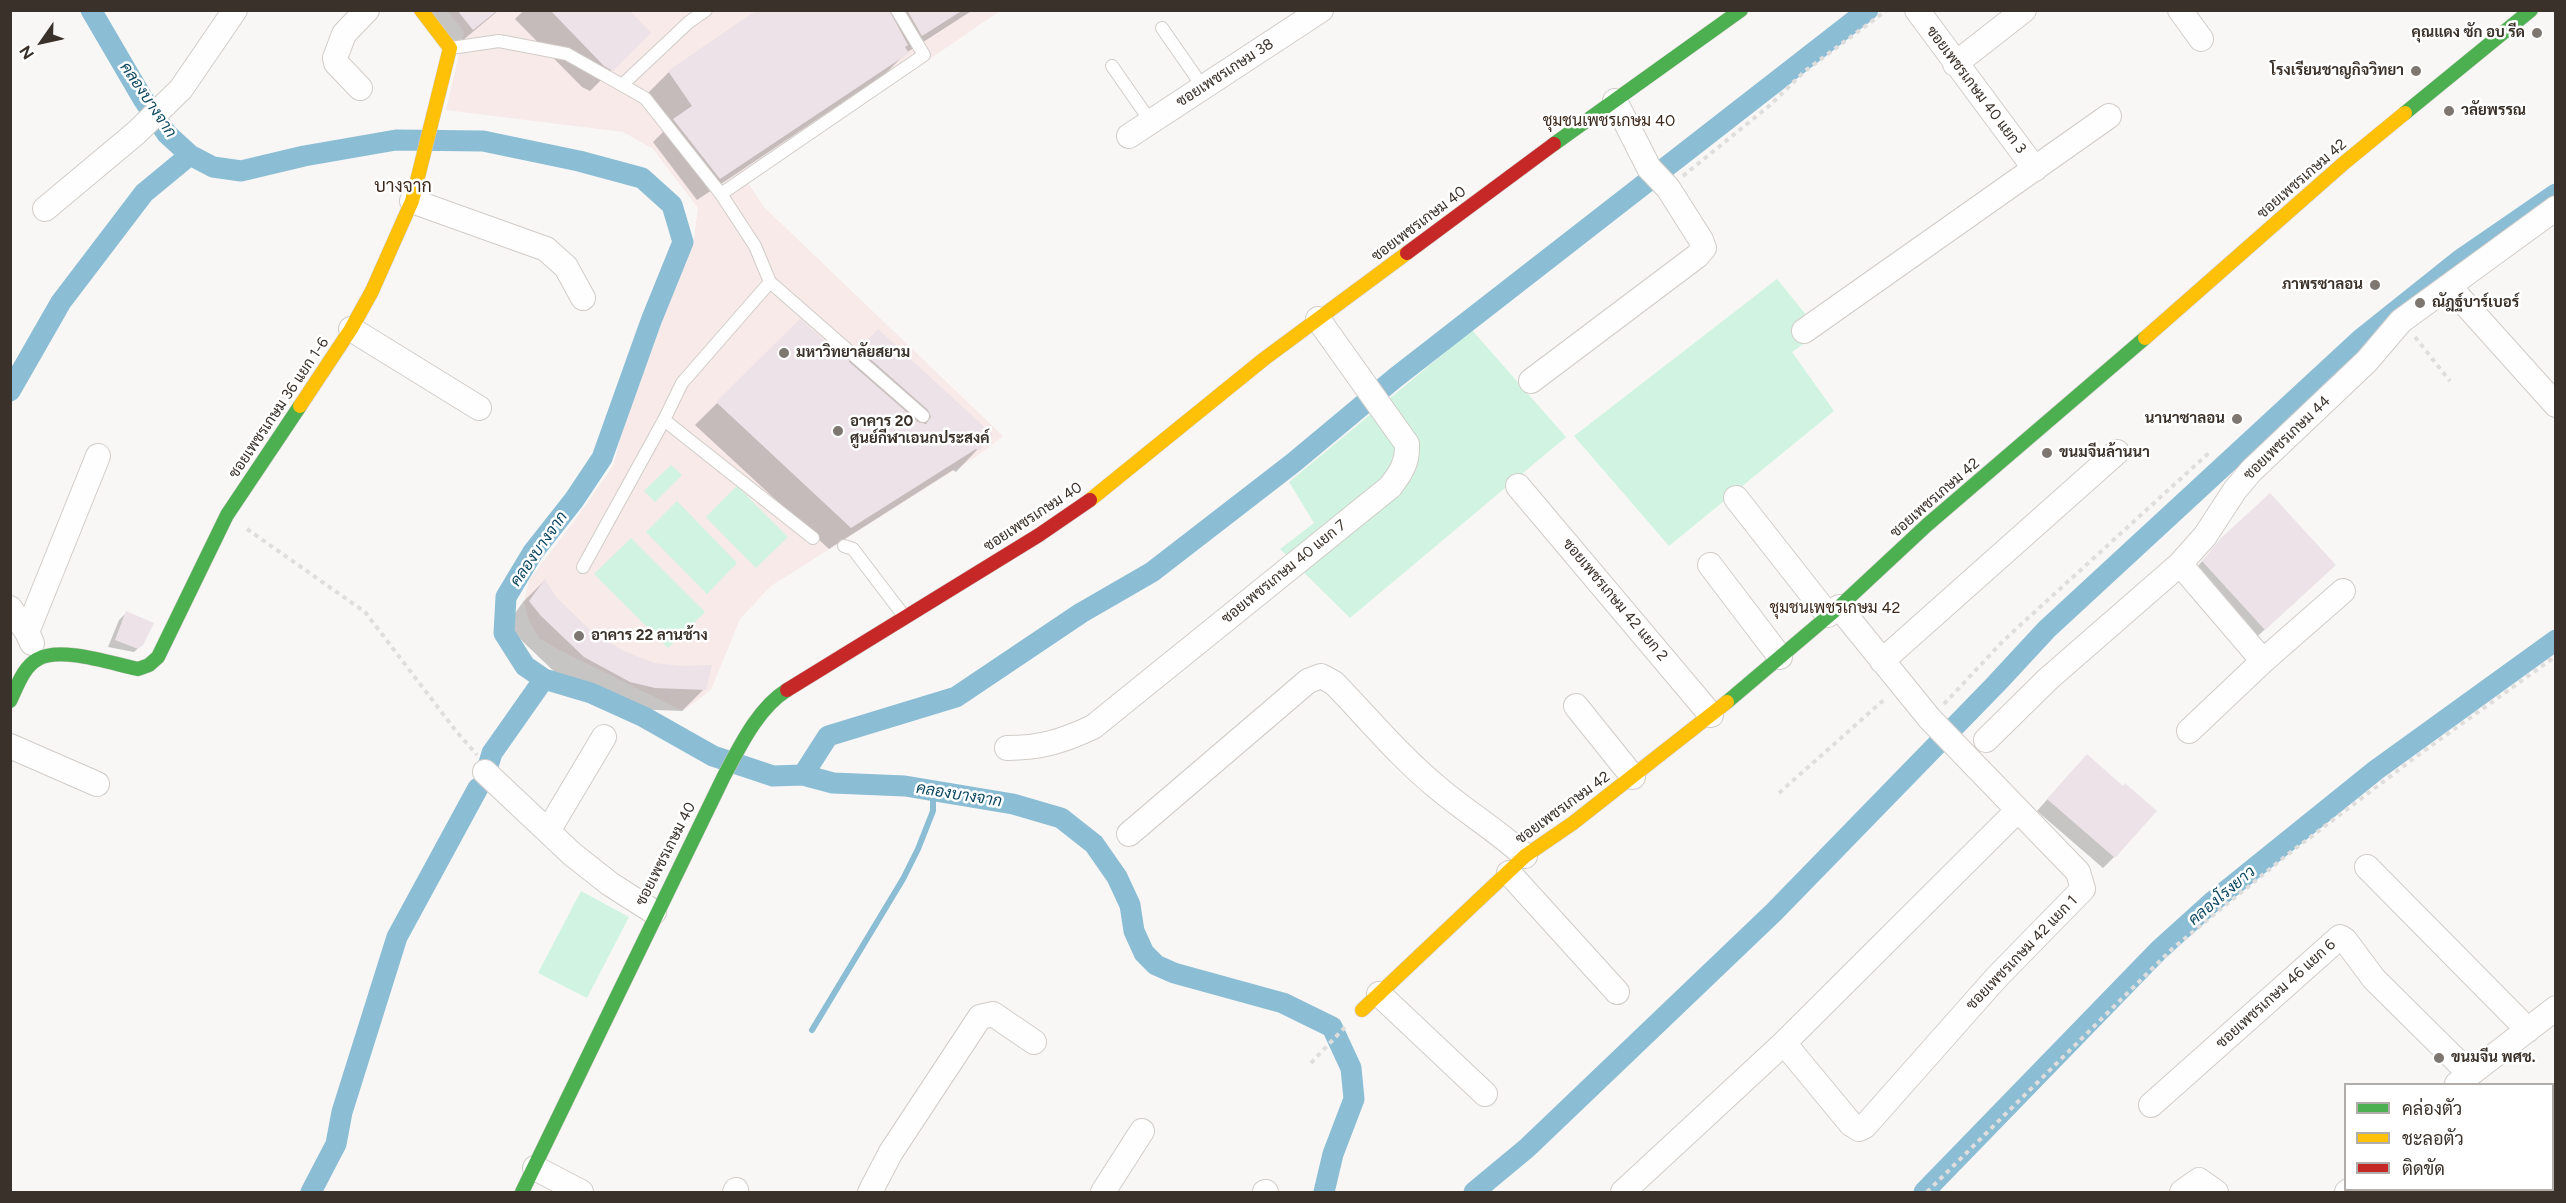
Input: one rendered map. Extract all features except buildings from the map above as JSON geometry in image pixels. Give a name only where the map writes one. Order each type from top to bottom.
[{"type":"street","points":[[45,209],[136,133],[165,105],[198,65],[235,10]]},
{"type":"street","points":[[360,88],[334,58],[344,34],[367,10]]},
{"type":"street","points":[[421,10],[450,48]]},
{"type":"street","name":"ซอยเพชรเกษม 40","points":[[522,1192],[632,964],[654,912],[721,782],[766,707],[780,694],[1039,535],[1096,496],[1264,359],[1741,10]]},
{"type":"street","name":"ซอยเพชรเกษม 40 แยก 3","points":[[1917,10],[2034,169]]},
{"type":"street","points":[[1955,64],[2024,10]]},
{"type":"street","points":[[2180,10],[2201,39]]},
{"type":"street","name":"ซอยเพชรเกษม 42","points":[[1370,1002],[1525,856],[1633,777],[1780,657],[1834,611],[1927,525],[2068,405],[2344,163],[2531,10]]},
{"type":"street","name":"ซอยเพชรเกษม 38","points":[[1129,136],[1318,11]]},
{"type":"street","name":"ซอยเพชรเกษม 36 แยก 1-6","points":[[38,659],[58,653],[138,669],[149,665],[158,657],[227,515],[351,328],[372,291],[412,201],[450,48]]},
{"type":"street","points":[[1531,381],[1697,256],[1704,248],[1701,240],[1659,179],[1615,101]]},
{"type":"street","points":[[1804,331],[2109,116]]},
{"type":"street","points":[[412,201],[546,249],[566,267],[583,298]]},
{"type":"street","name":"ซอยเพชรเกษม 44","points":[[1986,740],[2048,679],[2180,564],[2205,536],[2235,490],[2251,471],[2367,361],[2401,321],[2556,208]]},
{"type":"street","points":[[2449,286],[2556,405]]},
{"type":"street","name":"ซอยเพชรเกษม 40 แยก 7","points":[[1007,748],[1026,748],[1061,742],[1093,727],[1390,487],[1403,470],[1407,444],[1318,319]]},
{"type":"street","points":[[351,328],[479,408]]},
{"type":"street","points":[[1882,661],[2117,452]]},
{"type":"street","points":[[27,632],[98,456]]},
{"type":"street","name":"ซอยเพชรเกษม 42 แยก 2","points":[[1518,486],[1711,715]]},
{"type":"street","name":"ซอยเพชรเกษม 42 แยก 1","points":[[1736,498],[1834,611],[1882,661],[1940,730],[2078,872],[2083,889],[1996,978],[1865,1126],[1859,1129],[1851,1124],[1784,1043]]},
{"type":"street","points":[[2180,564],[2263,661]]},
{"type":"street","points":[[1710,565],[1780,657]]},
{"type":"street","points":[[2189,731],[2263,661],[2343,591]]},
{"type":"street","points":[[10,608],[27,632],[38,659],[25,671],[10,701]]},
{"type":"street","points":[[1129,834],[1308,681],[1321,676],[1334,683],[1438,789],[1501,834],[1525,856]]},
{"type":"street","points":[[1576,706],[1633,777]]},
{"type":"street","points":[[549,831],[604,737]]},
{"type":"street","points":[[10,746],[97,784]]},
{"type":"street","points":[[485,772],[572,854],[610,884],[654,912]]},
{"type":"street","points":[[1623,1192],[1784,1043],[2017,811]]},
{"type":"street","points":[[2367,867],[2528,1030]]},
{"type":"street","points":[[1509,873],[1617,992]]},
{"type":"street","name":"ซอยเพชรเกษม 46 แยก 6","points":[[2151,1105],[2340,937],[2462,1081]]},
{"type":"street","points":[[1370,1002],[1485,1094]]},
{"type":"street","points":[[2462,1081],[2556,1008]]},
{"type":"street","points":[[870,1192],[891,1152],[980,1017],[993,1014],[1034,1041]]},
{"type":"street","points":[[1103,1192],[1142,1131]]},
{"type":"street","points":[[535,1168],[581,1192]]},
{"type":"street","points":[[2182,1192],[2199,1180],[2216,1192]]},
{"type":"lane","points":[[623,84],[689,22],[706,10]]},
{"type":"lane","points":[[721,194],[924,55],[897,10]]},
{"type":"lane","points":[[1162,28],[1203,87]]},
{"type":"lane","points":[[450,48],[499,41],[567,54],[645,98],[721,194],[755,246],[770,282],[923,416]]},
{"type":"lane","points":[[1112,66],[1151,122]]},
{"type":"lane","points":[[583,567],[682,383],[770,282]]},
{"type":"lane","points":[[664,420],[813,538]]},
{"type":"lane","points":[[844,546],[853,549],[905,617]]},
{"type":"path","points":[[1659,179],[1769,106],[1805,71],[1887,10]]},
{"type":"path","points":[[2401,321],[2450,381]]},
{"type":"path","points":[[1940,730],[2004,640],[2211,451]]},
{"type":"path","points":[[227,515],[365,612],[456,731],[475,751],[485,772]]},
{"type":"path","points":[[1927,1192],[2172,948],[2287,855],[2417,756],[2556,656]]},
{"type":"path","points":[[1779,792],[1901,685]]},
{"type":"path","points":[[1311,1064],[1370,1002]]},
{"type":"shaded area","name":"มหาวิทยาลัยสยาม","points":[[447,11],[1000,11],[748,183],[764,207],[1003,436],[980,454],[771,586],[740,619],[711,690],[683,711],[539,638],[528,619],[524,601],[529,580],[613,466],[624,426],[693,244],[698,208],[653,149],[623,132],[446,110],[464,32]]},
{"type":"green space","points":[[1777,279],[1820,332],[1792,352],[1834,411],[1669,546],[1574,436]]},
{"type":"green space","points":[[1472,330],[1566,437],[1350,618],[1280,549],[1314,523],[1289,482]]},
{"type":"green space","points":[[671,465],[682,475],[655,502],[644,491]]},
{"type":"green space","points":[[737,486],[788,537],[756,568],[706,517]]},
{"type":"green space","points":[[677,501],[737,563],[707,594],[646,532]]},
{"type":"green space","points":[[631,538],[705,612],[668,648],[594,574]]},
{"type":"green space","points":[[581,891],[629,917],[587,998],[538,973]]},
{"type":"waterway","name":"คลองบางจาก","points":[[91,10],[143,99],[167,134],[190,155],[213,167],[241,171],[304,156],[396,140],[483,141],[579,161],[642,178],[672,205],[683,242],[651,321],[602,458],[574,500],[533,552],[506,597],[504,633],[525,666],[544,679],[591,693],[644,717],[713,756],[773,776],[803,775],[833,783],[905,786],[1013,804],[1061,818],[1094,844],[1117,877],[1130,905],[1134,931],[1144,953],[1156,965],[1174,973],[1283,1003],[1332,1027],[1351,1068],[1354,1099],[1333,1154],[1324,1192]]},
{"type":"waterway","points":[[803,775],[828,736],[956,697],[1081,613],[1152,572],[1293,463],[1395,378],[1868,10]]},
{"type":"waterway","points":[[10,391],[61,302],[144,193],[190,155]]},
{"type":"waterway","points":[[1474,1192],[1527,1148],[1774,912],[2047,629],[2361,339],[2460,260],[2556,194]]},
{"type":"waterway","name":"คลองโรงยาว","points":[[1924,1192],[2159,950],[2211,903],[2376,770],[2556,640]]},
{"type":"waterway","points":[[488,766],[492,753],[544,679]]},
{"type":"waterway","points":[[311,1192],[336,1144],[342,1112],[397,937],[478,788]]},
{"type":"waterway","points":[[812,1030],[903,879],[933,811],[933,792]]},
{"type":"traffic: fast","points":[[1554,144],[1741,10]]},
{"type":"traffic: fast","points":[[2405,113],[2531,10]]},
{"type":"traffic: fast","points":[[1727,702],[1839,607],[1927,525],[2145,338]]},
{"type":"traffic: fast","points":[[10,701],[28,667],[48,655],[73,655],[138,669],[149,665],[158,657],[227,515],[300,406]]},
{"type":"traffic: fast","points":[[522,1192],[743,740],[767,707],[787,690]]},
{"type":"traffic: slow","points":[[300,406],[351,329],[372,291],[412,201],[450,48],[421,10]]},
{"type":"traffic: slow","points":[[2145,338],[2344,163],[2405,113]]},
{"type":"traffic: slow","points":[[1090,500],[1264,359],[1407,253]]},
{"type":"traffic: slow","points":[[1362,1010],[1525,856],[1573,823],[1727,702]]},
{"type":"traffic: jam","points":[[1407,253],[1554,144]]},
{"type":"traffic: jam","points":[[787,690],[1039,535],[1090,500]]},
{"type":"place","name":"คุณแดง ซัก อบ รีด","points":[[2537,33]]},
{"type":"place","name":"โรงเรียนชาญกิจวิทยา","points":[[2416,71]]},
{"type":"place","name":"วลัยพรรณ","points":[[2449,111]]},
{"type":"place","name":"ภาพรซาลอน","points":[[2375,285]]},
{"type":"place","name":"ณัฎฐ์บาร์เบอร์","points":[[2420,303]]},
{"type":"place","name":"มหาวิทยาลัยสยาม","points":[[784,353]]},
{"type":"place","name":"นานาซาลอน","points":[[2237,419]]},
{"type":"place","name":"อาคาร 20 ศูนย์กีฬาเอนกประสงค์","points":[[838,431]]},
{"type":"place","name":"ขนมจีนล้านนา","points":[[2047,453]]},
{"type":"place","name":"อาคาร 22 ลานช้าง","points":[[579,636]]},
{"type":"place","name":"ขนมจีน พศช.","points":[[2439,1058]]},
{"type":"district","name":"ชุมชนเพชรเกษม 40","points":[[1609,121]]},
{"type":"district","name":"บางจาก","points":[[403,187]]},
{"type":"district","name":"ชุมชนเพชรเกษม 42","points":[[1835,608]]}]
